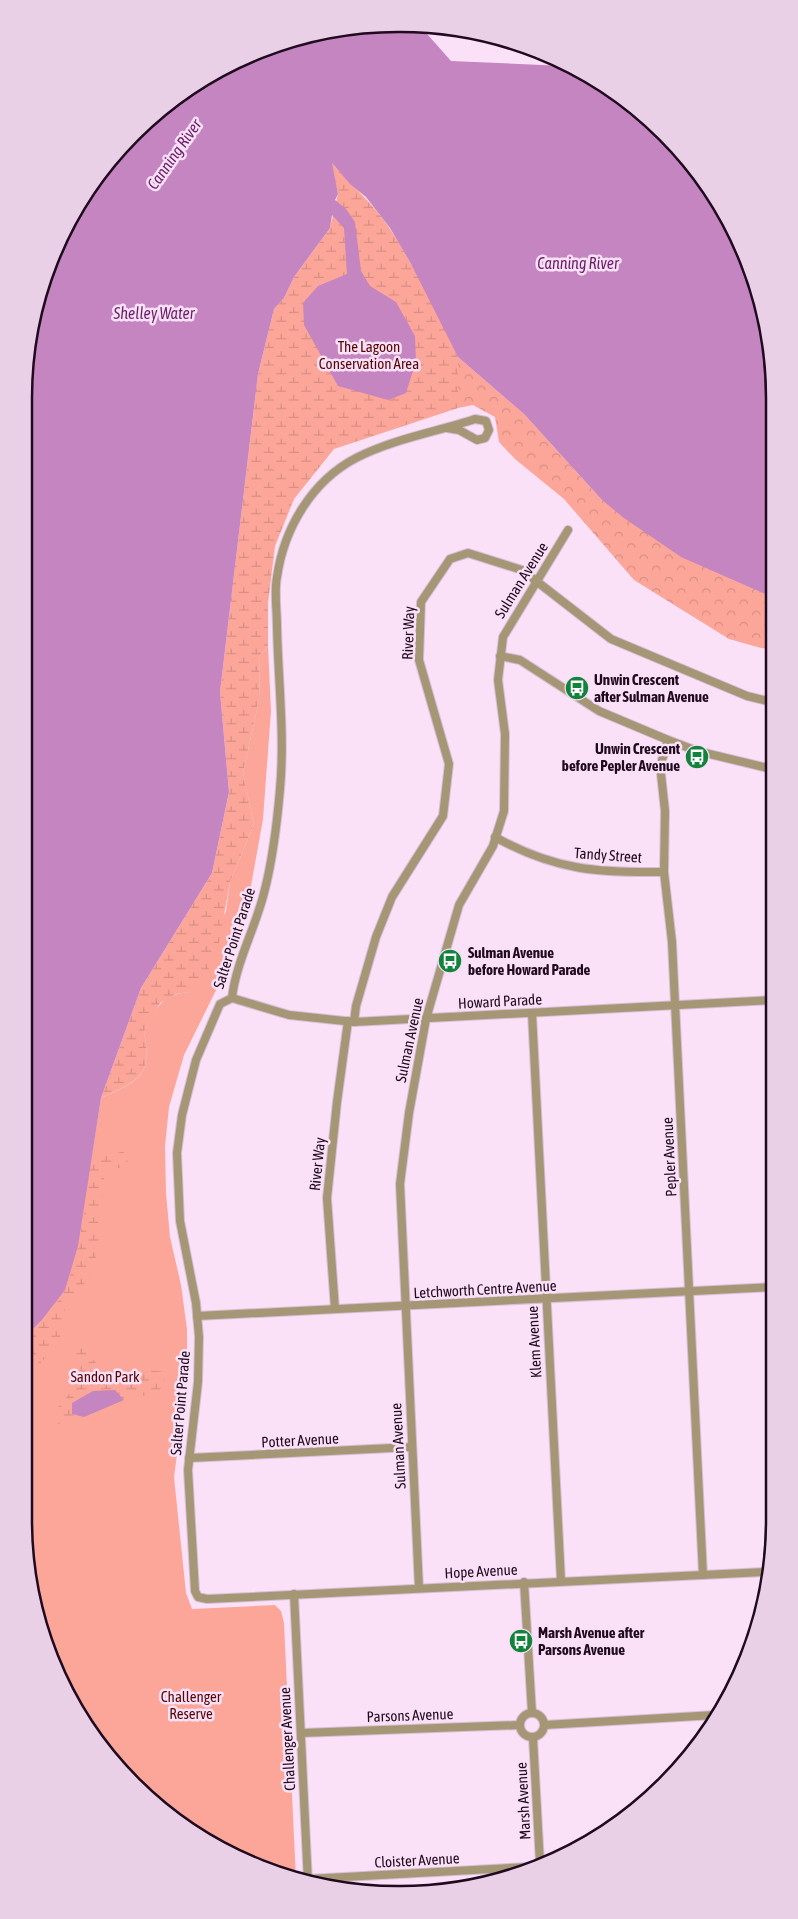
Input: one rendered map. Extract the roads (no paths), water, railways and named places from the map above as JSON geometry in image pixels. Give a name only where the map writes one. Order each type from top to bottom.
[{"type":"street","name":"Salter Point Parade","points":[[198,1597],[194,1588],[188,1458],[198,1382],[197,1316],[180,1221],[177,1173],[178,1135],[188,1086],[202,1042],[220,1004],[232,998],[235,976],[244,955],[264,893],[276,835],[281,786],[276,578],[290,530],[315,490],[341,468],[356,458],[378,450],[447,428],[479,418],[486,421],[489,427],[487,436],[477,440],[459,430],[447,428]]},
{"type":"street","name":"Sulman Avenue","points":[[419,1588],[400,1184],[409,1113],[426,1019],[459,906],[496,837],[504,810],[505,734],[498,688],[500,656],[506,631],[568,530]]},
{"type":"street","name":"River Way","points":[[335,1309],[327,1198],[337,1102],[351,1022],[376,937],[392,897],[438,825],[444,812],[448,764],[419,660],[421,602],[449,560],[466,553],[522,570],[549,593],[611,639],[748,696],[766,700]]},
{"type":"street","points":[[500,656],[520,660],[599,710],[668,740],[696,751],[766,768]]},
{"type":"street","name":"Pepler Avenue","points":[[668,740],[661,767],[665,811],[664,872],[672,942],[703,1575]]},
{"type":"street","name":"Tandy Street","points":[[496,837],[517,849],[559,865],[617,873],[664,872]]},
{"type":"street","name":"Howard Parade","points":[[232,998],[288,1015],[351,1022],[766,1000]]},
{"type":"street","name":"Klem Avenue","points":[[532,1013],[561,1581]]},
{"type":"street","name":"Letchworth Centre Avenue","points":[[197,1316],[690,1293],[766,1288]]},
{"type":"street","name":"Potter Avenue","points":[[188,1458],[412,1447]]},
{"type":"street","name":"Hope Avenue","points":[[198,1597],[207,1600],[524,1582],[761,1572]]},
{"type":"street","points":[[524,1582],[532,1713]]},
{"type":"street","name":"Challenger Avenue","points":[[294,1594],[308,1875]]},
{"type":"street","points":[[532,1713],[542,1718],[544,1725],[542,1732],[533,1738],[525,1736],[519,1725],[525,1715],[532,1713]]},
{"type":"street","points":[[544,1725],[709,1715]]},
{"type":"street","name":"Parsons Avenue","points":[[301,1733],[519,1725]]},
{"type":"street","name":"Marsh Avenue","points":[[533,1738],[540,1859]]},
{"type":"street","name":"Cloister Avenue","points":[[330,1880],[514,1868]]},
{"type":"water","name":"Shelley Water","points":[[399,32],[427,33],[451,61],[551,65],[603,94],[622,108],[641,123],[675,157],[704,195],[738,259],[753,304],[765,375],[766,594],[681,557],[624,518],[602,500],[524,414],[458,357],[410,262],[390,228],[366,197],[350,184],[332,163],[338,194],[335,200],[346,209],[355,222],[361,271],[370,286],[396,302],[415,336],[416,361],[406,393],[388,400],[338,386],[304,325],[303,303],[318,286],[347,274],[344,228],[332,215],[330,228],[294,277],[284,298],[274,309],[258,374],[220,692],[229,792],[212,873],[141,988],[101,1098],[78,1246],[65,1290],[32,1330],[32,399],[33,375],[40,327],[45,304],[60,259],[94,195],[123,157],[157,123],[195,94],[259,60],[304,45],[327,40],[375,33]]},
{"type":"water","points":[[115,1390],[124,1400],[84,1417],[72,1414],[72,1403],[93,1391]]},
{"type":"place","name":"Unwin Crescent after Sulman Avenue","points":[[577,688]]},
{"type":"place","name":"Unwin Crescent before Pepler Avenue","points":[[697,757]]},
{"type":"place","name":"Sulman Avenue before Howard Parade","points":[[450,961]]},
{"type":"place","name":"Marsh Avenue after Parsons Avenue","points":[[521,1641]]},
{"type":"water label","name":"Canning River","points":[[174,154]]},
{"type":"water label","name":"Canning River","points":[[578,263]]},
{"type":"park label","name":"The Lagoon Conservation Area","points":[[369,354]]},
{"type":"park label","name":"Sandon Park","points":[[105,1376]]},
{"type":"park label","name":"Challenger Reserve","points":[[191,1704]]}]
